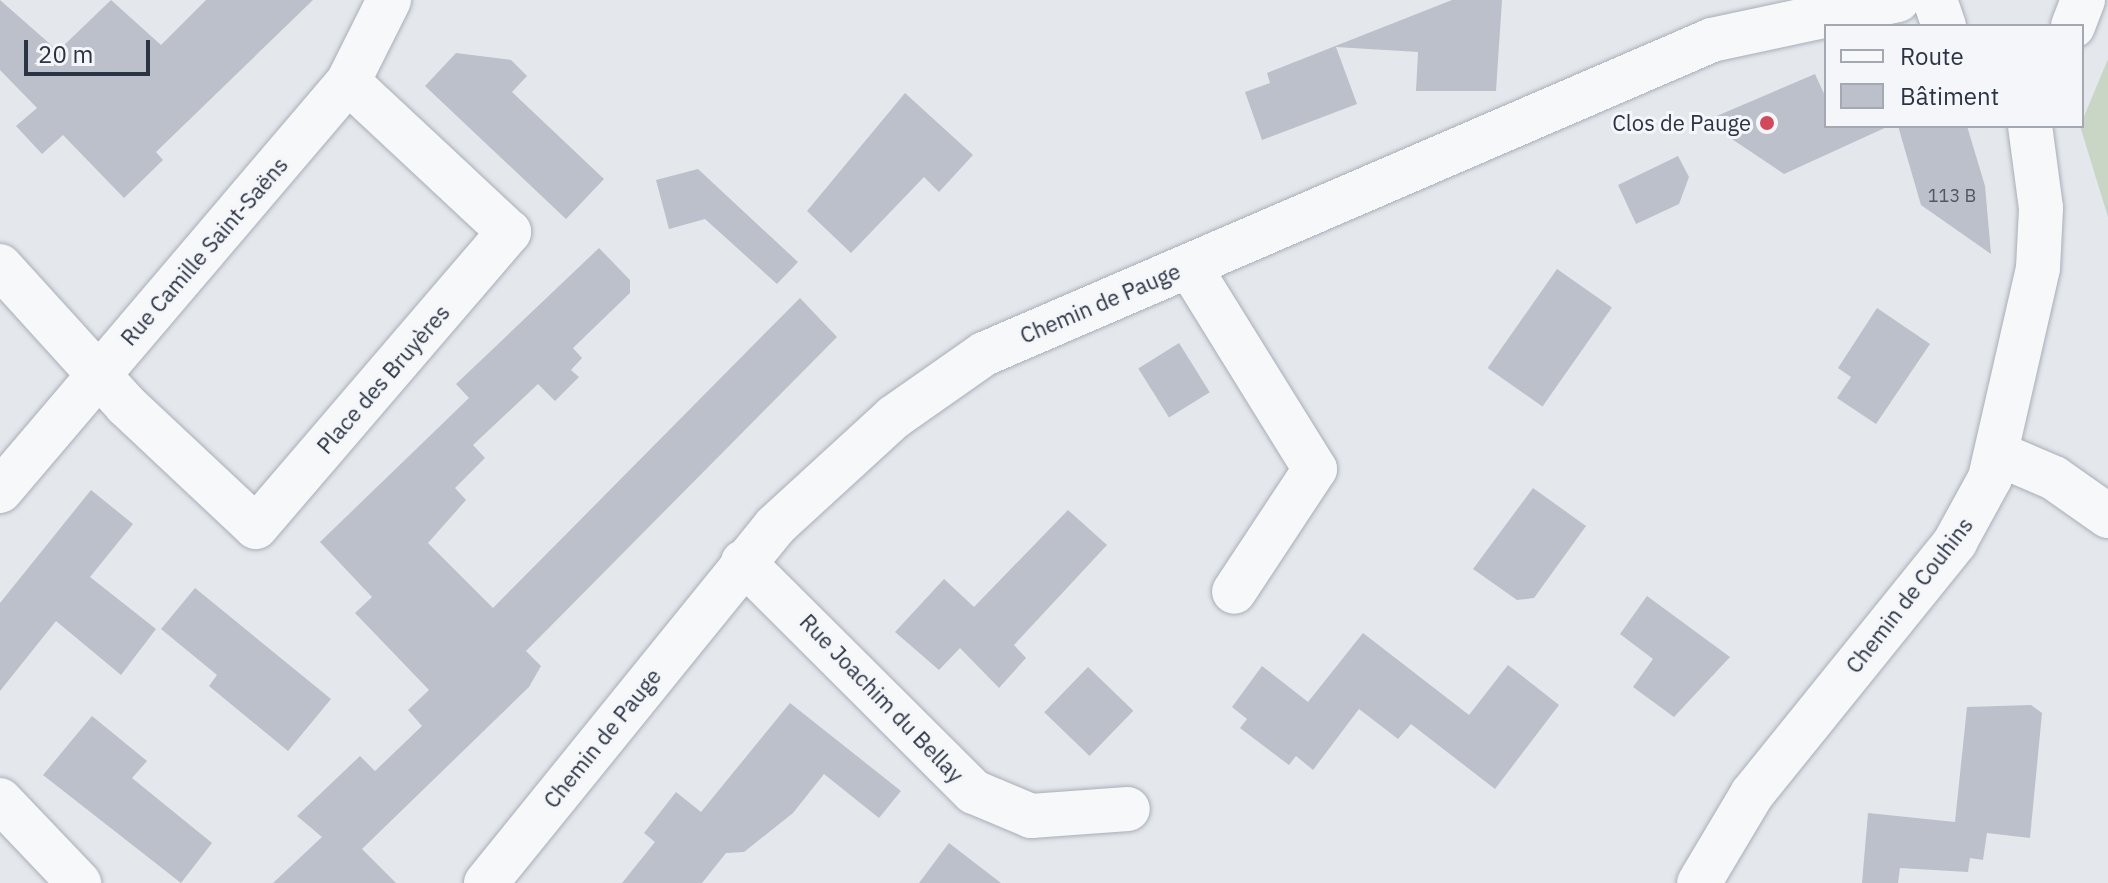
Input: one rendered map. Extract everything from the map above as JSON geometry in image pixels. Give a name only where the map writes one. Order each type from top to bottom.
[{"type":"street","name":"Rue Camille Saint-Saëns","points":[[0,491],[348,82],[389,0]]},
{"type":"street","name":"Chemin de Pauge","points":[[486,883],[743,562],[846,457],[942,381],[1034,329],[1189,266],[1712,40],[1898,0]]},
{"type":"street","points":[[1935,0],[1943,24]]},
{"type":"street","points":[[2074,24],[2083,0]]},
{"type":"street","name":"Place des Bruyères","points":[[101,372],[256,527],[499,244],[509,232],[348,82]]},
{"type":"street","name":"Chemin de Couhins","points":[[1699,883],[1769,772],[1955,542],[1998,454],[2038,268],[2041,208],[2030,128]]},
{"type":"street","points":[[0,266],[101,372]]},
{"type":"street","points":[[1189,266],[1315,469],[1234,592]]},
{"type":"street","points":[[1998,454],[2054,478],[2108,516]]},
{"type":"street","name":"Rue Joachim du Bellay","points":[[743,562],[974,792],[1031,816],[1128,809]]},
{"type":"street","points":[[0,800],[79,883]]},
{"type":"green space","points":[[2108,59],[2108,217],[2081,128],[2084,128],[2084,116]]},
{"type":"building","points":[[0,0],[58,51],[111,0],[161,45],[206,0],[313,0],[156,152],[163,160],[124,198],[63,135],[42,154],[16,126],[37,108],[0,70]]},
{"type":"building","points":[[1452,0],[1502,0],[1496,91],[1416,91],[1418,52],[1336,47],[1357,104],[1262,140],[1245,92],[1270,83],[1267,73]]},
{"type":"building","points":[[456,53],[511,60],[527,76],[512,92],[604,179],[566,219],[425,86]]},
{"type":"building","name":"Clos de Pauge","points":[[1815,74],[1824,94],[1824,128],[1885,128],[1784,174],[1705,121]]},
{"type":"building","points":[[905,93],[973,155],[939,192],[924,177],[851,253],[807,211]]},
{"type":"building","points":[[1899,128],[1968,128],[1985,186],[1991,254],[1921,205]]},
{"type":"building","points":[[1678,156],[1689,177],[1679,204],[1636,224],[1618,185]]},
{"type":"building","points":[[698,169],[798,262],[777,284],[705,219],[669,229],[656,180]]},
{"type":"building","points":[[599,248],[630,280],[630,293],[573,348],[582,358],[571,370],[579,377],[555,401],[538,384],[473,445],[485,458],[455,488],[466,500],[428,543],[493,608],[800,298],[837,337],[526,651],[541,666],[529,687],[362,849],[396,883],[273,883],[322,837],[297,816],[360,756],[375,771],[422,726],[408,710],[429,690],[355,613],[372,597],[320,542],[469,398],[456,384]]},
{"type":"building","points":[[1557,269],[1612,307],[1542,407],[1488,368]]},
{"type":"building","points":[[1877,308],[1930,344],[1876,424],[1837,398],[1851,377],[1838,368]]},
{"type":"building","points":[[1179,343],[1210,392],[1169,418],[1138,368]]},
{"type":"building","points":[[1533,488],[1586,526],[1534,598],[1517,600],[1473,569]]},
{"type":"building","points":[[91,490],[133,524],[90,577],[156,629],[121,675],[56,621],[0,691],[0,603]]},
{"type":"building","points":[[1068,510],[1107,545],[1014,645],[1026,658],[999,688],[960,648],[939,670],[895,632],[944,579],[974,607]]},
{"type":"building","points":[[195,588],[331,699],[288,751],[209,686],[217,675],[161,629]]},
{"type":"building","points":[[1647,596],[1730,657],[1674,717],[1633,687],[1653,659],[1620,634]]},
{"type":"building","points":[[1363,633],[1469,715],[1508,665],[1559,705],[1495,789],[1411,724],[1398,739],[1359,709],[1313,770],[1296,756],[1289,765],[1240,728],[1247,719],[1232,707],[1262,666],[1308,702]]},
{"type":"building","points":[[1088,667],[1133,711],[1090,756],[1044,712]]},
{"type":"building","points":[[790,703],[901,791],[879,818],[824,774],[793,813],[744,852],[726,853],[702,883],[622,883],[655,842],[644,833],[676,792],[701,812]]},
{"type":"building","points":[[2031,705],[2042,713],[2030,838],[1987,833],[1983,860],[1970,858],[1968,872],[1900,868],[1898,883],[1862,883],[1868,813],[1955,822],[1967,707]]},
{"type":"building","points":[[92,716],[147,761],[132,778],[212,843],[181,883],[43,775]]},
{"type":"building","points":[[949,843],[1001,883],[919,883]]},
{"type":"place","name":"Clos de Pauge","points":[[1767,123]]}]
